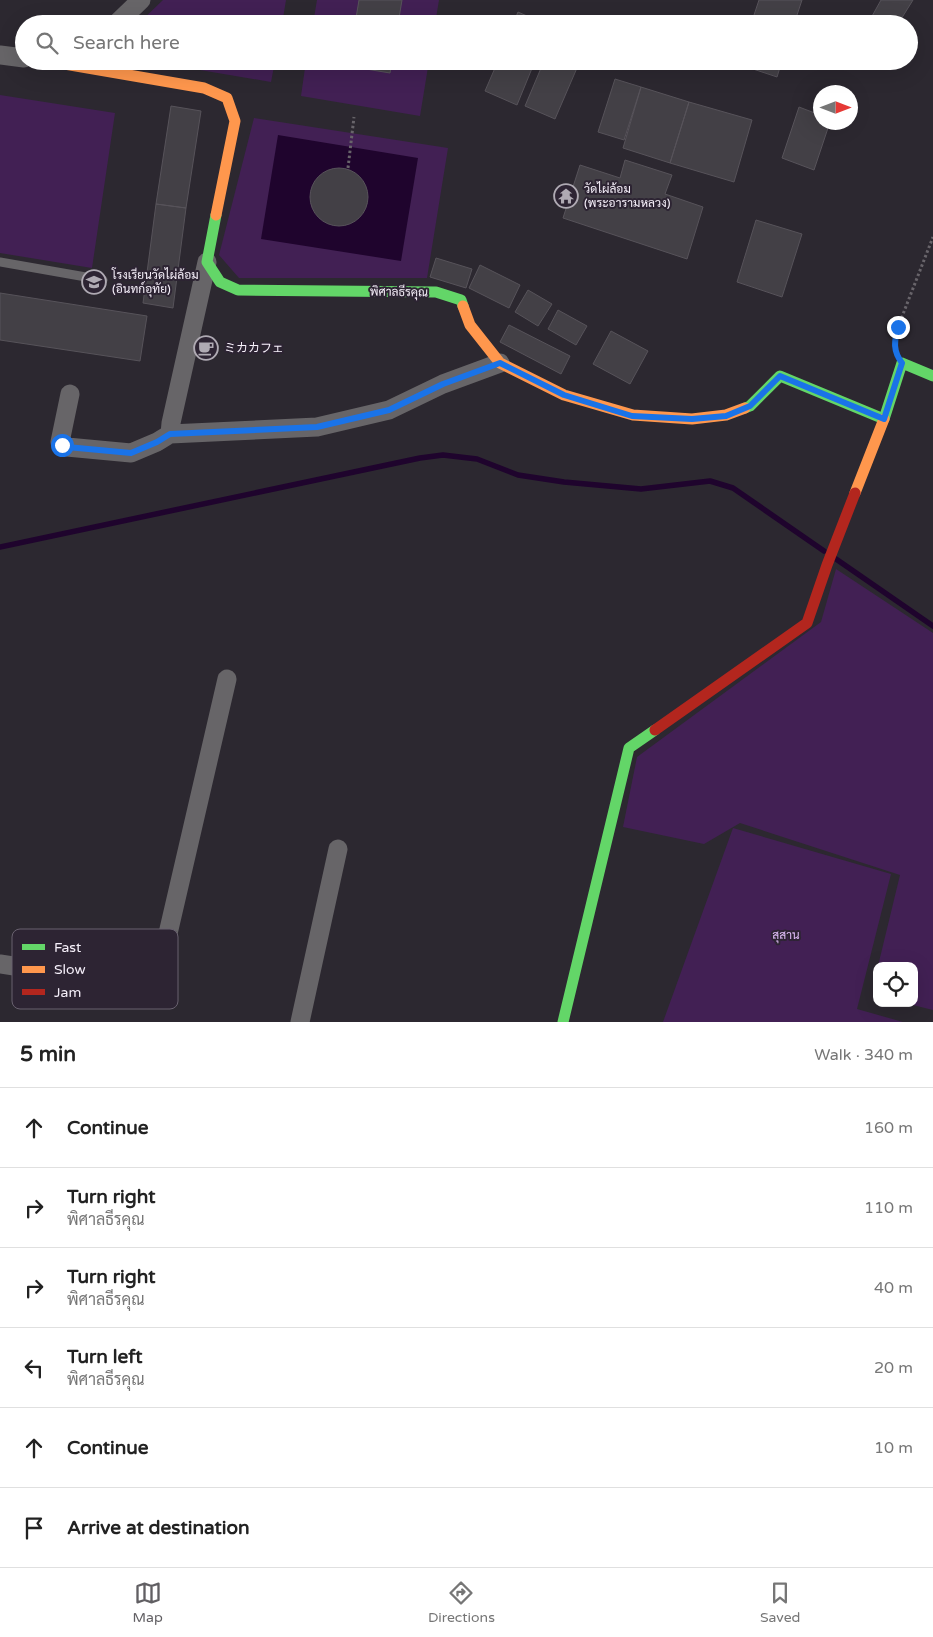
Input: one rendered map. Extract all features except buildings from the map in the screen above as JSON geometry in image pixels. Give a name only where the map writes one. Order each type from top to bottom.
[{"type":"street","points":[[125,15],[141,0]]},
{"type":"street","points":[[0,55],[15,57]]},
{"type":"street","points":[[112,70],[204,88],[227,98],[235,121],[170,434]]},
{"type":"street","name":"พิศาลธีรคุณ","points":[[207,262],[220,282],[238,290],[436,292],[461,300],[470,325],[500,363],[564,395],[632,416],[692,419],[726,416],[750,406],[780,376],[884,419]]},
{"type":"street","points":[[564,1022],[629,748],[807,623],[836,541],[884,419],[900,359],[933,376]]},
{"type":"street","points":[[70,394],[60,442],[62,445],[131,453],[170,434],[317,427],[389,410],[443,384],[500,363]]},
{"type":"street","points":[[169,929],[227,679]]},
{"type":"street","points":[[300,1022],[338,849]]},
{"type":"lane","points":[[0,262],[103,280]]},
{"type":"path","points":[[348,168],[354,117]]},
{"type":"path","points":[[900,359],[895,339],[898,327],[933,237]]},
{"type":"green space","points":[[163,0],[286,0],[284,15],[147,15]]},
{"type":"green space","points":[[317,0],[439,0],[436,15],[314,15]]},
{"type":"green space","points":[[200,70],[273,70],[271,82]]},
{"type":"green space","points":[[305,70],[428,70],[420,116],[301,96]]},
{"type":"green space","points":[[0,95],[115,113],[92,268],[0,253]]},
{"type":"green space","points":[[254,118],[448,148],[427,278],[239,278],[219,255]]},
{"type":"green space","points":[[836,569],[933,633],[933,1010],[918,1006],[918,962],[879,962],[900,875],[740,823],[704,844],[623,827],[637,757],[821,622]]},
{"type":"green space","name":"สุสาน","points":[[733,828],[891,874],[857,1009],[903,1022],[663,1022]]},
{"type":"shaded area","points":[[278,135],[418,158],[401,261],[261,239]]},
{"type":"waterway","points":[[0,547],[420,458],[443,455],[477,459],[518,475],[564,482],[641,489],[710,481],[733,488],[824,551]]},
{"type":"waterway","points":[[836,559],[933,626]]},
{"type":"traffic: fast","points":[[216,215],[207,262],[220,282],[238,290],[436,292],[461,300],[463,306]]},
{"type":"traffic: fast","points":[[745,408],[750,406],[780,376],[884,419],[902,363],[933,376]]},
{"type":"traffic: fast","points":[[563,1022],[629,748],[655,730]]},
{"type":"traffic: slow","points":[[99,70],[204,88],[227,98],[235,121],[216,215]]},
{"type":"traffic: slow","points":[[463,306],[470,325],[500,363],[564,395],[633,415],[692,419],[726,415],[745,408]]},
{"type":"traffic: slow","points":[[855,493],[884,419]]},
{"type":"traffic: jam","points":[[655,730],[807,623],[855,493]]},
{"type":"place","name":"วัดไผ่ล้อม (พระอารามหลวง)","points":[[566,196]]},
{"type":"place","name":"โรงเรียนวัดไผ่ล้อม (อินทก์อุทัย)","points":[[94,282]]},
{"type":"place","name":"ミカカフェ","points":[[206,348]]},
{"type":"route","points":[[62,445],[131,453],[170,434],[317,427],[389,410],[443,384],[500,363],[564,395],[632,416],[692,419],[726,416],[750,406],[780,376],[884,419],[902,363],[896,355],[895,348],[898,327]]}]
